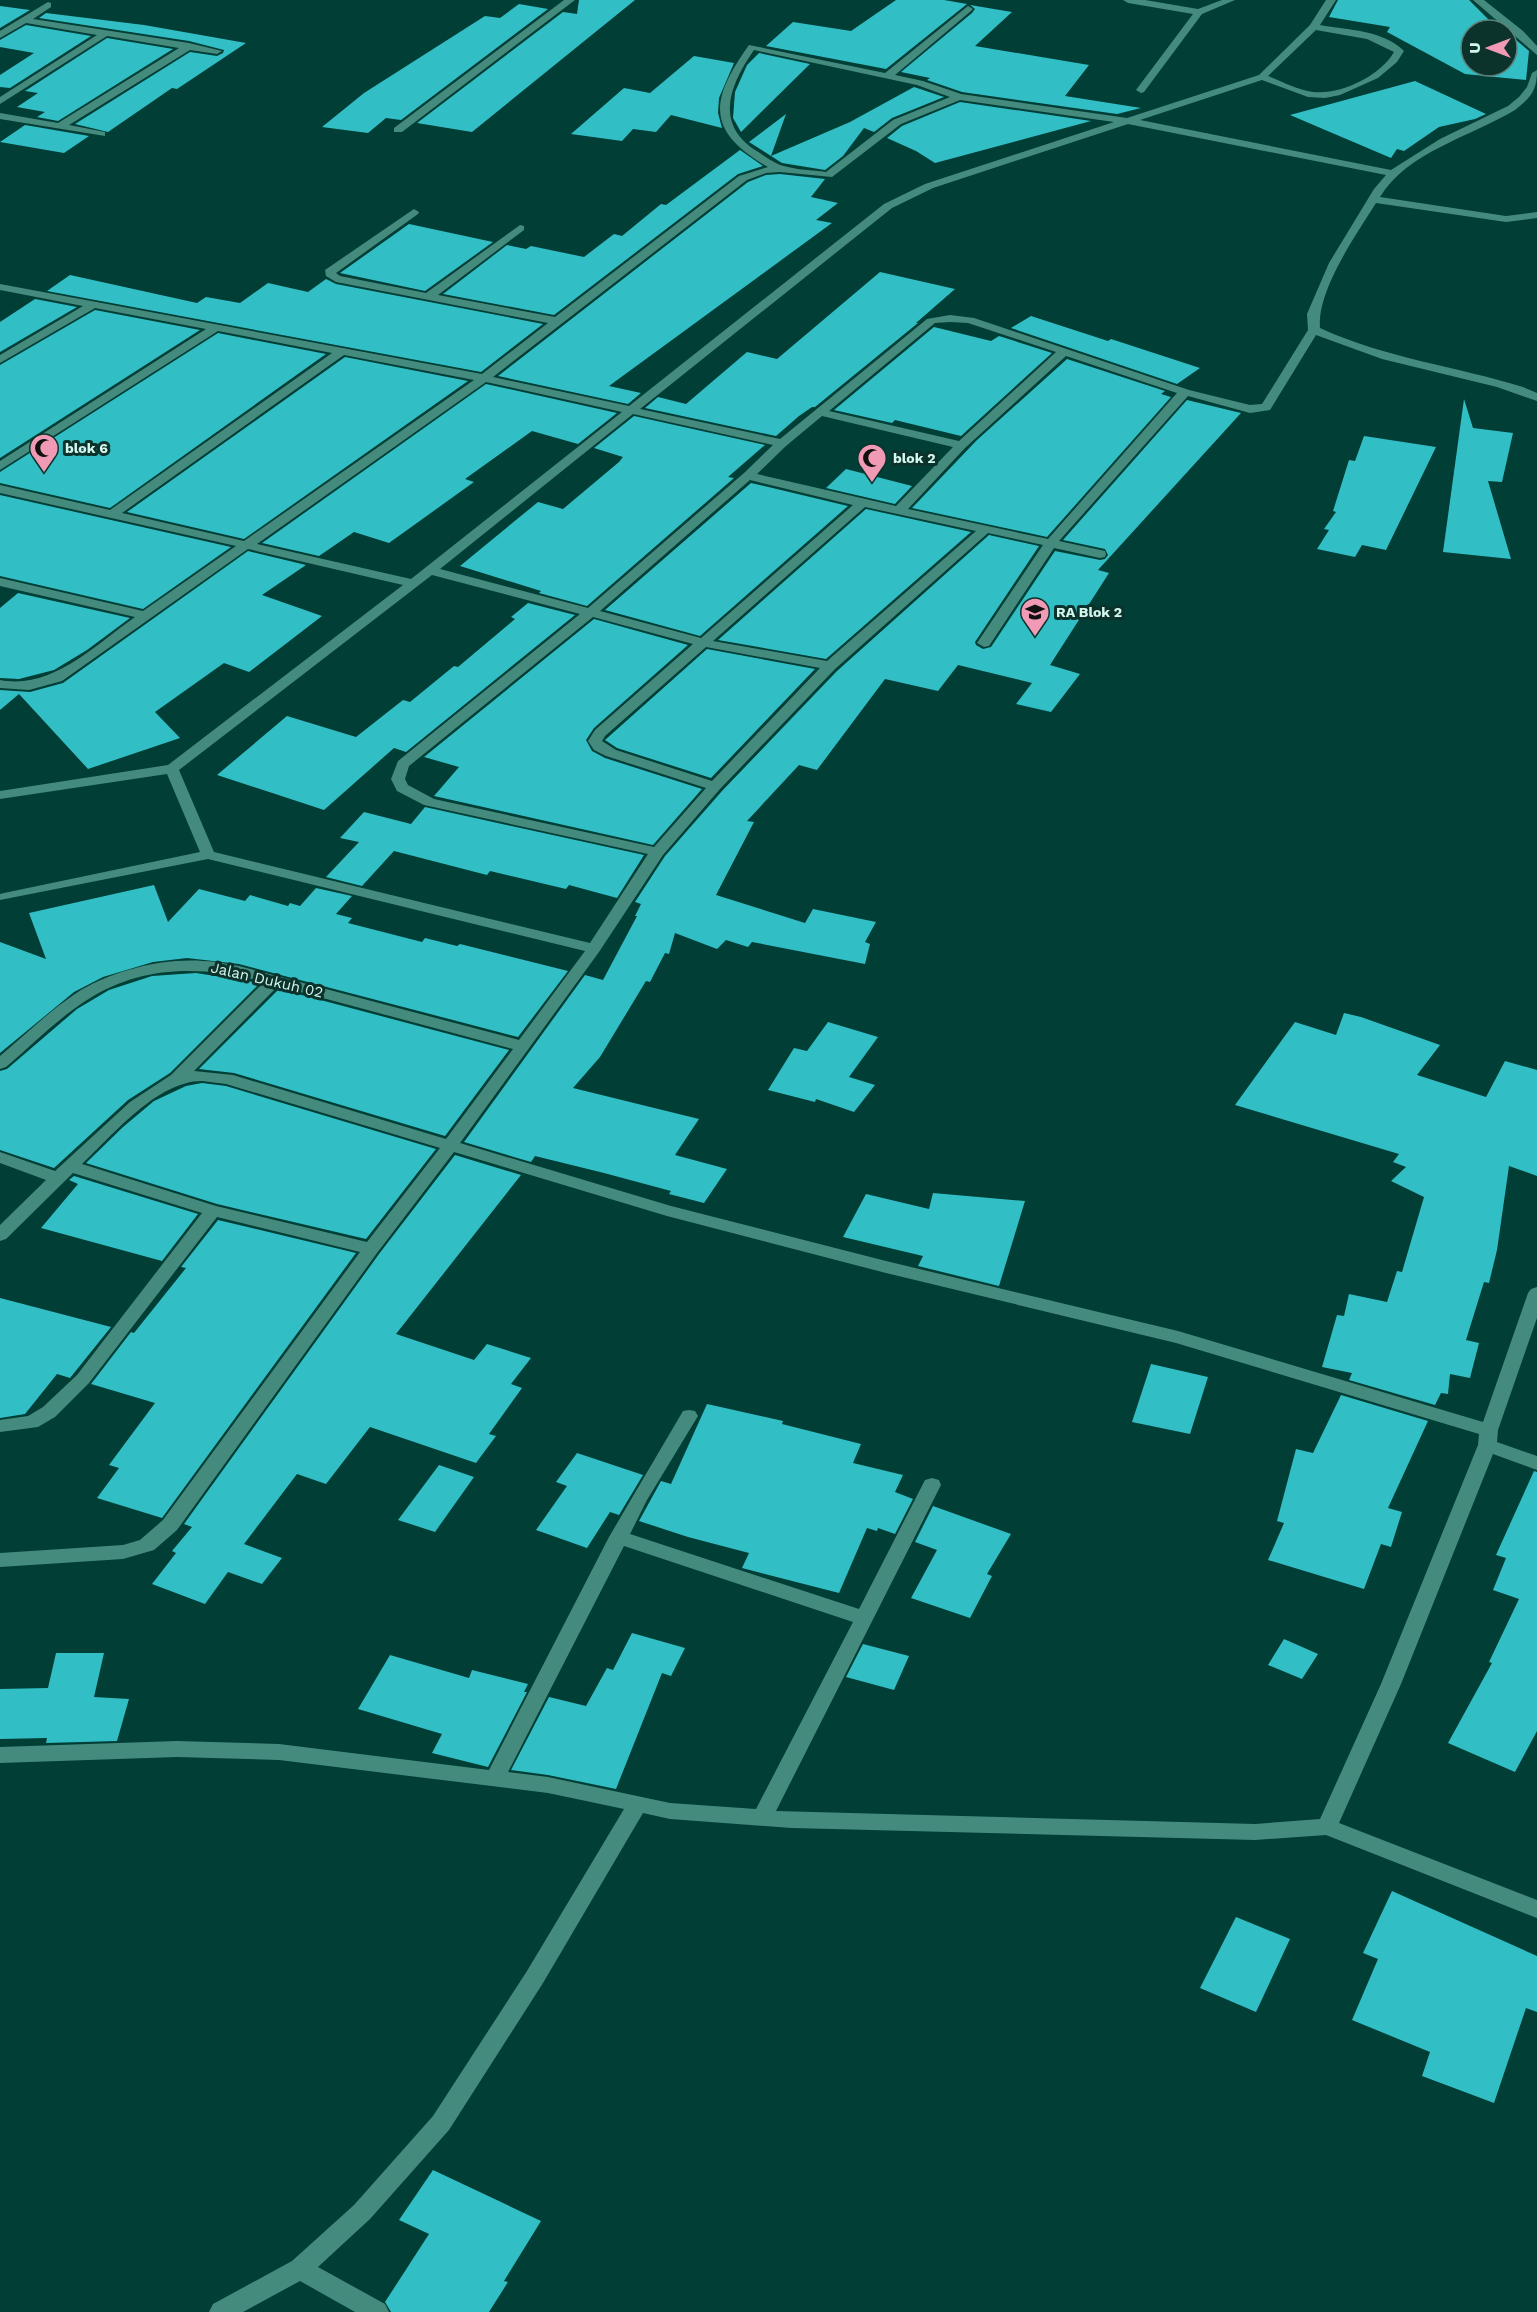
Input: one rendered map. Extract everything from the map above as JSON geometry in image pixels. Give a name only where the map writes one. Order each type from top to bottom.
[{"type":"street","points":[[398,130],[570,0]]},
{"type":"street","points":[[1128,0],[1199,12],[1230,0]]},
{"type":"street","points":[[0,795],[172,770],[430,570],[897,201],[929,186],[1262,77],[1314,27],[1331,0]]},
{"type":"street","points":[[1478,0],[1520,33],[1537,52]]},
{"type":"street","points":[[0,35],[48,5]]},
{"type":"street","points":[[887,76],[968,9]]},
{"type":"street","points":[[1141,90],[1199,12]]},
{"type":"street","points":[[24,20],[218,51]]},
{"type":"street","points":[[1262,77],[1301,93],[1324,96],[1364,82],[1388,68],[1399,51],[1391,44],[1374,38],[1314,27]]},
{"type":"street","points":[[0,101],[106,33]]},
{"type":"street","points":[[1520,33],[1537,35]]},
{"type":"street","points":[[59,127],[189,46]]},
{"type":"street","points":[[780,169],[738,142],[724,121],[728,85],[752,47],[920,83],[959,97],[1129,121],[1393,173]]},
{"type":"street","points":[[657,852],[429,802],[402,789],[398,779],[403,764],[591,612],[748,476],[782,443],[931,321],[953,317],[970,320],[1185,392],[1250,409],[1266,407],[1314,330],[1313,314],[1334,263],[1373,199],[1393,173],[1445,141],[1510,110],[1534,85],[1537,73]]},
{"type":"street","points":[[0,684],[11,687],[35,686],[57,678],[484,378],[743,178],[764,170],[780,169],[828,175],[897,123],[959,97]]},
{"type":"street","points":[[0,116],[101,134]]},
{"type":"street","points":[[1373,199],[1506,219],[1537,214]]},
{"type":"street","points":[[414,212],[330,270],[330,274],[336,279],[557,321]]},
{"type":"street","points":[[429,297],[520,228]]},
{"type":"street","points":[[0,287],[484,378],[782,443]]},
{"type":"street","points":[[0,360],[93,304]]},
{"type":"street","points":[[0,466],[216,328]]},
{"type":"street","points":[[1314,330],[1336,341],[1378,355],[1498,383],[1537,397]]},
{"type":"street","points":[[111,514],[341,352]]},
{"type":"street","points":[[898,512],[961,445],[1063,352]]},
{"type":"street","points":[[984,643],[1052,542],[1185,392]]},
{"type":"street","points":[[819,412],[961,445]]},
{"type":"street","points":[[748,476],[898,512],[985,528],[1100,554]]},
{"type":"street","points":[[0,489],[413,583]]},
{"type":"street","points":[[715,786],[611,753],[599,747],[595,741],[600,733],[862,503]]},
{"type":"street","points":[[0,1560],[123,1552],[147,1545],[170,1525],[594,949],[657,852],[715,786],[830,666],[985,528]]},
{"type":"street","points":[[430,570],[705,643],[830,666]]},
{"type":"street","points":[[0,582],[146,616]]},
{"type":"street","points":[[172,770],[208,855]]},
{"type":"street","points":[[1,893],[208,855],[594,949]]},
{"type":"street","name":"Jalan Dukuh 02","points":[[0,1064],[63,1011],[95,988],[134,975],[166,968],[198,965],[239,971],[275,980],[522,1046]]},
{"type":"street","points":[[0,1235],[64,1172],[139,1104],[177,1079],[275,980]]},
{"type":"street","points":[[177,1079],[198,1076],[227,1079],[449,1147],[679,1213],[862,1261],[1179,1337],[1488,1437],[1537,1462]]},
{"type":"street","points":[[0,1157],[371,1249]]},
{"type":"street","points":[[0,1426],[32,1422],[66,1398],[213,1211]]},
{"type":"street","points":[[1327,1827],[1391,1684],[1488,1437],[1537,1293]]},
{"type":"street","points":[[495,1778],[618,1537],[689,1416]]},
{"type":"street","points":[[762,1818],[932,1485]]},
{"type":"street","points":[[618,1537],[864,1618]]},
{"type":"street","points":[[0,1755],[177,1749],[279,1752],[548,1785],[670,1811],[762,1818],[1255,1832],[1327,1827],[1537,1909]]},
{"type":"street","points":[[221,2312],[300,2269],[362,2212],[441,2123],[536,1977],[638,1804]]},
{"type":"street","points":[[300,2269],[377,2312]]},
{"type":"building","points":[[579,0],[635,0],[472,132],[417,123],[563,12],[577,14]]},
{"type":"building","points":[[896,0],[944,0],[967,4],[886,69],[766,46],[793,22],[851,31]]},
{"type":"building","points":[[1338,0],[1469,0],[1487,18],[1459,18],[1459,71],[1387,32],[1390,27],[1329,17]]},
{"type":"building","points":[[519,4],[548,9],[401,120],[386,118],[368,133],[322,127],[364,93],[485,16],[500,18]]},
{"type":"building","points":[[970,5],[1012,12],[975,46],[1089,65],[1065,96],[1141,108],[1117,114],[962,92],[927,80],[930,78],[901,72],[972,13],[975,9]]},
{"type":"building","points":[[0,6],[30,10],[0,28]]},
{"type":"building","points":[[46,13],[144,25],[246,43],[177,89],[172,88],[108,132],[75,124],[190,52],[217,56],[224,50],[189,41],[39,18]]},
{"type":"building","points":[[26,25],[91,36],[10,88],[0,87],[0,75],[34,53],[0,47],[0,40]]},
{"type":"building","points":[[107,38],[173,49],[58,121],[37,117],[45,112],[17,107],[38,93],[25,91]]},
{"type":"building","points":[[1519,42],[1529,51],[1526,80],[1506,78],[1519,78]]},
{"type":"building","points":[[759,53],[810,64],[741,132],[733,118],[735,92],[747,65]]},
{"type":"building","points":[[694,56],[734,63],[719,98],[718,113],[722,128],[671,115],[656,132],[633,129],[622,141],[571,134],[624,88],[650,93]]},
{"type":"building","points":[[1415,81],[1486,114],[1475,119],[1439,127],[1404,151],[1397,149],[1391,158],[1290,115]]},
{"type":"building","points":[[914,87],[944,97],[892,118],[874,132],[864,128],[843,156],[825,170],[782,163],[771,156],[850,122]]},
{"type":"building","points":[[960,102],[1091,121],[935,163],[916,151],[887,138],[902,126]]},
{"type":"building","points":[[786,114],[771,156],[749,142]]},
{"type":"building","points":[[25,125],[89,136],[64,153],[0,142]]},
{"type":"building","points":[[740,150],[763,166],[738,174],[554,315],[443,294],[507,245],[526,249],[531,246],[584,257],[614,234],[622,236],[661,204],[666,205]]},
{"type":"building","points":[[780,174],[825,179],[811,197],[838,203],[816,220],[832,223],[609,386],[641,393],[628,404],[498,376],[748,182],[766,175]]},
{"type":"building","points":[[409,224],[493,242],[425,291],[340,273]]},
{"type":"building","points":[[880,272],[955,289],[916,323],[918,323],[776,436],[645,408],[658,397],[686,404],[747,352],[777,359]]},
{"type":"building","points":[[70,275],[197,303],[206,297],[240,303],[268,283],[308,292],[326,279],[336,284],[543,324],[481,372],[47,291]]},
{"type":"building","points":[[35,299],[77,307],[0,352],[0,322]]},
{"type":"building","points":[[95,310],[200,330],[0,458],[0,365]]},
{"type":"building","points":[[1031,316],[1200,368],[1177,384],[1011,328]]},
{"type":"building","points":[[934,327],[991,341],[999,336],[1052,353],[961,436],[895,420],[892,423],[834,410]]},
{"type":"building","points":[[218,333],[326,354],[110,508],[0,483],[0,472]]},
{"type":"building","points":[[345,357],[468,381],[244,539],[127,512]]},
{"type":"building","points":[[1067,359],[1165,391],[1161,394],[1171,397],[1047,537],[912,508],[977,440]]},
{"type":"building","points":[[486,384],[617,413],[578,444],[532,431],[465,479],[474,482],[389,543],[354,532],[319,556],[262,543]]},
{"type":"building","points":[[1464,399],[1473,428],[1513,433],[1502,482],[1488,481],[1511,559],[1443,552]]},
{"type":"building","points":[[1187,400],[1241,413],[1098,570],[1109,573],[1050,665],[1080,674],[1051,712],[1016,704],[1032,683],[958,665],[938,691],[885,679],[817,770],[799,765],[747,821],[754,822],[716,895],[805,923],[813,909],[876,922],[865,942],[870,944],[865,964],[752,942],[748,947],[726,940],[717,949],[675,933],[669,954],[665,953],[650,982],[646,981],[600,1057],[573,1088],[699,1119],[675,1155],[727,1169],[704,1203],[669,1194],[671,1191],[604,1173],[535,1156],[531,1162],[464,1142],[585,975],[603,980],[637,916],[635,916],[641,904],[635,902],[665,856],[722,791],[837,671],[989,535],[1039,546],[975,642],[983,649],[991,647],[1055,551],[1105,559],[1108,555],[1105,549],[1063,540]]},
{"type":"building","points":[[634,416],[765,445],[728,477],[734,478],[587,606],[539,593],[541,591],[460,566],[538,502],[563,509],[619,462],[623,457],[594,448]]},
{"type":"building","points":[[1364,436],[1436,447],[1386,550],[1362,545],[1355,557],[1317,549],[1329,530],[1324,529],[1336,512],[1333,511],[1349,460],[1355,461]]},
{"type":"building","points":[[846,469],[912,486],[895,504],[826,488]]},
{"type":"building","points":[[751,483],[848,506],[700,636],[605,610]]},
{"type":"building","points":[[0,495],[231,547],[143,609],[0,576]]},
{"type":"building","points":[[866,509],[971,532],[826,659],[718,640]]},
{"type":"building","points":[[248,551],[306,565],[262,595],[322,616],[249,672],[224,663],[155,712],[180,738],[88,769],[19,694],[0,710],[0,690],[30,692],[63,683]]},
{"type":"building","points":[[18,593],[130,618],[87,650],[54,670],[19,679],[0,678],[0,608]]},
{"type":"building","points":[[528,603],[575,615],[406,752],[394,748],[324,810],[217,775],[287,716],[356,737],[403,700],[410,702],[454,666],[458,667],[515,619],[511,617]]},
{"type":"building","points":[[594,619],[688,645],[594,728],[586,740],[592,751],[605,758],[702,789],[653,845],[434,796],[459,767],[424,757]]},
{"type":"building","points":[[707,649],[815,669],[711,778],[617,748],[605,740]]},
{"type":"building","points":[[425,807],[644,855],[617,898],[569,885],[566,889],[490,871],[487,875],[394,851],[362,886],[326,877],[359,842],[340,838],[364,812],[411,824]]},
{"type":"building","points":[[154,885],[168,922],[199,889],[245,901],[250,895],[288,906],[290,903],[300,906],[316,888],[352,896],[336,914],[352,918],[348,923],[422,942],[425,938],[457,946],[460,944],[568,971],[518,1037],[239,964],[187,958],[153,962],[103,977],[74,992],[0,1053],[0,942],[46,959],[29,913]]},
{"type":"building","points":[[196,973],[260,983],[170,1073],[128,1100],[54,1168],[0,1150],[0,1071],[7,1069],[77,1009],[109,990],[152,976]]},
{"type":"building","points":[[279,989],[509,1050],[445,1136],[234,1073],[199,1069]]},
{"type":"building","points":[[1344,1013],[1440,1045],[1417,1075],[1486,1097],[1505,1061],[1537,1070],[1537,1176],[1509,1166],[1497,1250],[1489,1283],[1484,1282],[1466,1340],[1479,1343],[1470,1378],[1450,1374],[1448,1394],[1441,1393],[1435,1405],[1349,1380],[1352,1373],[1322,1367],[1337,1315],[1344,1316],[1349,1294],[1387,1302],[1397,1271],[1402,1272],[1424,1197],[1391,1181],[1406,1167],[1393,1162],[1399,1154],[1235,1105],[1295,1022],[1336,1035]]},
{"type":"building","points":[[828,1022],[878,1037],[849,1077],[875,1085],[854,1112],[816,1099],[815,1102],[768,1090],[794,1048],[807,1051]]},
{"type":"building","points":[[202,1083],[226,1086],[436,1149],[366,1239],[217,1204],[86,1163],[154,1101],[186,1086]]},
{"type":"building","points":[[455,1155],[521,1175],[396,1334],[474,1360],[487,1344],[531,1358],[511,1384],[522,1388],[489,1434],[496,1436],[476,1463],[370,1427],[326,1484],[297,1474],[244,1544],[282,1558],[262,1584],[228,1572],[205,1604],[152,1584],[176,1553],[172,1551],[192,1527],[184,1524],[379,1254]]},
{"type":"building","points":[[74,1176],[198,1214],[162,1261],[41,1228],[78,1184],[69,1180]]},
{"type":"building","points":[[933,1193],[1025,1201],[999,1286],[918,1266],[923,1256],[843,1237],[866,1194],[929,1209]]},
{"type":"building","points":[[218,1220],[356,1253],[162,1518],[97,1498],[119,1468],[109,1465],[155,1403],[91,1384],[131,1332],[134,1333],[186,1268],[181,1267]]},
{"type":"building","points":[[0,1298],[111,1327],[70,1378],[57,1374],[25,1414],[0,1418]]},
{"type":"building","points":[[1151,1364],[1208,1377],[1190,1434],[1132,1422]]},
{"type":"building","points":[[1341,1395],[1428,1421],[1388,1508],[1402,1512],[1391,1547],[1381,1544],[1364,1589],[1268,1560],[1284,1523],[1277,1521],[1296,1449],[1313,1453]]},
{"type":"building","points":[[707,1404],[783,1421],[782,1424],[861,1444],[853,1463],[903,1475],[895,1492],[913,1499],[895,1534],[878,1528],[877,1531],[867,1528],[839,1593],[742,1568],[749,1553],[639,1521],[661,1481],[671,1484]]},
{"type":"building","points":[[577,1453],[643,1475],[619,1515],[610,1512],[587,1548],[536,1530],[567,1486],[556,1482]]},
{"type":"building","points":[[439,1465],[474,1477],[435,1532],[398,1520]]},
{"type":"building","points":[[1534,1471],[1537,1472],[1537,1731],[1515,1772],[1448,1743],[1492,1663],[1489,1662],[1519,1599],[1493,1590],[1506,1558],[1496,1555]]},
{"type":"building","points":[[933,1506],[1011,1534],[987,1574],[992,1576],[970,1618],[911,1598],[937,1550],[915,1542]]},
{"type":"building","points":[[632,1633],[685,1648],[671,1676],[662,1673],[616,1789],[511,1770],[549,1697],[586,1706],[607,1668],[613,1670]]},
{"type":"building","points":[[1284,1639],[1318,1654],[1302,1679],[1268,1665]]},
{"type":"building","points":[[863,1644],[909,1656],[894,1690],[846,1677]]},
{"type":"building","points":[[56,1653],[104,1653],[94,1697],[129,1699],[117,1741],[46,1743],[47,1738],[0,1739],[0,1689],[48,1688]]},
{"type":"building","points":[[390,1655],[469,1678],[472,1670],[528,1684],[524,1692],[527,1692],[488,1767],[432,1753],[442,1734],[358,1709]]},
{"type":"building","points":[[1392,1891],[1537,1956],[1537,2012],[1526,2008],[1494,2103],[1422,2076],[1430,2052],[1352,2020],[1378,1959],[1363,1953]]},
{"type":"building","points":[[1236,1917],[1290,1939],[1256,2012],[1200,1988]]},
{"type":"building","points":[[433,2170],[541,2221],[504,2281],[508,2282],[489,2312],[391,2312],[385,2302],[429,2234],[399,2220]]},
{"type":"place","name":"blok 6","points":[[44,474]]},
{"type":"place","name":"blok 2","points":[[872,484]]},
{"type":"place","name":"RA Blok 2","points":[[1035,638]]}]
